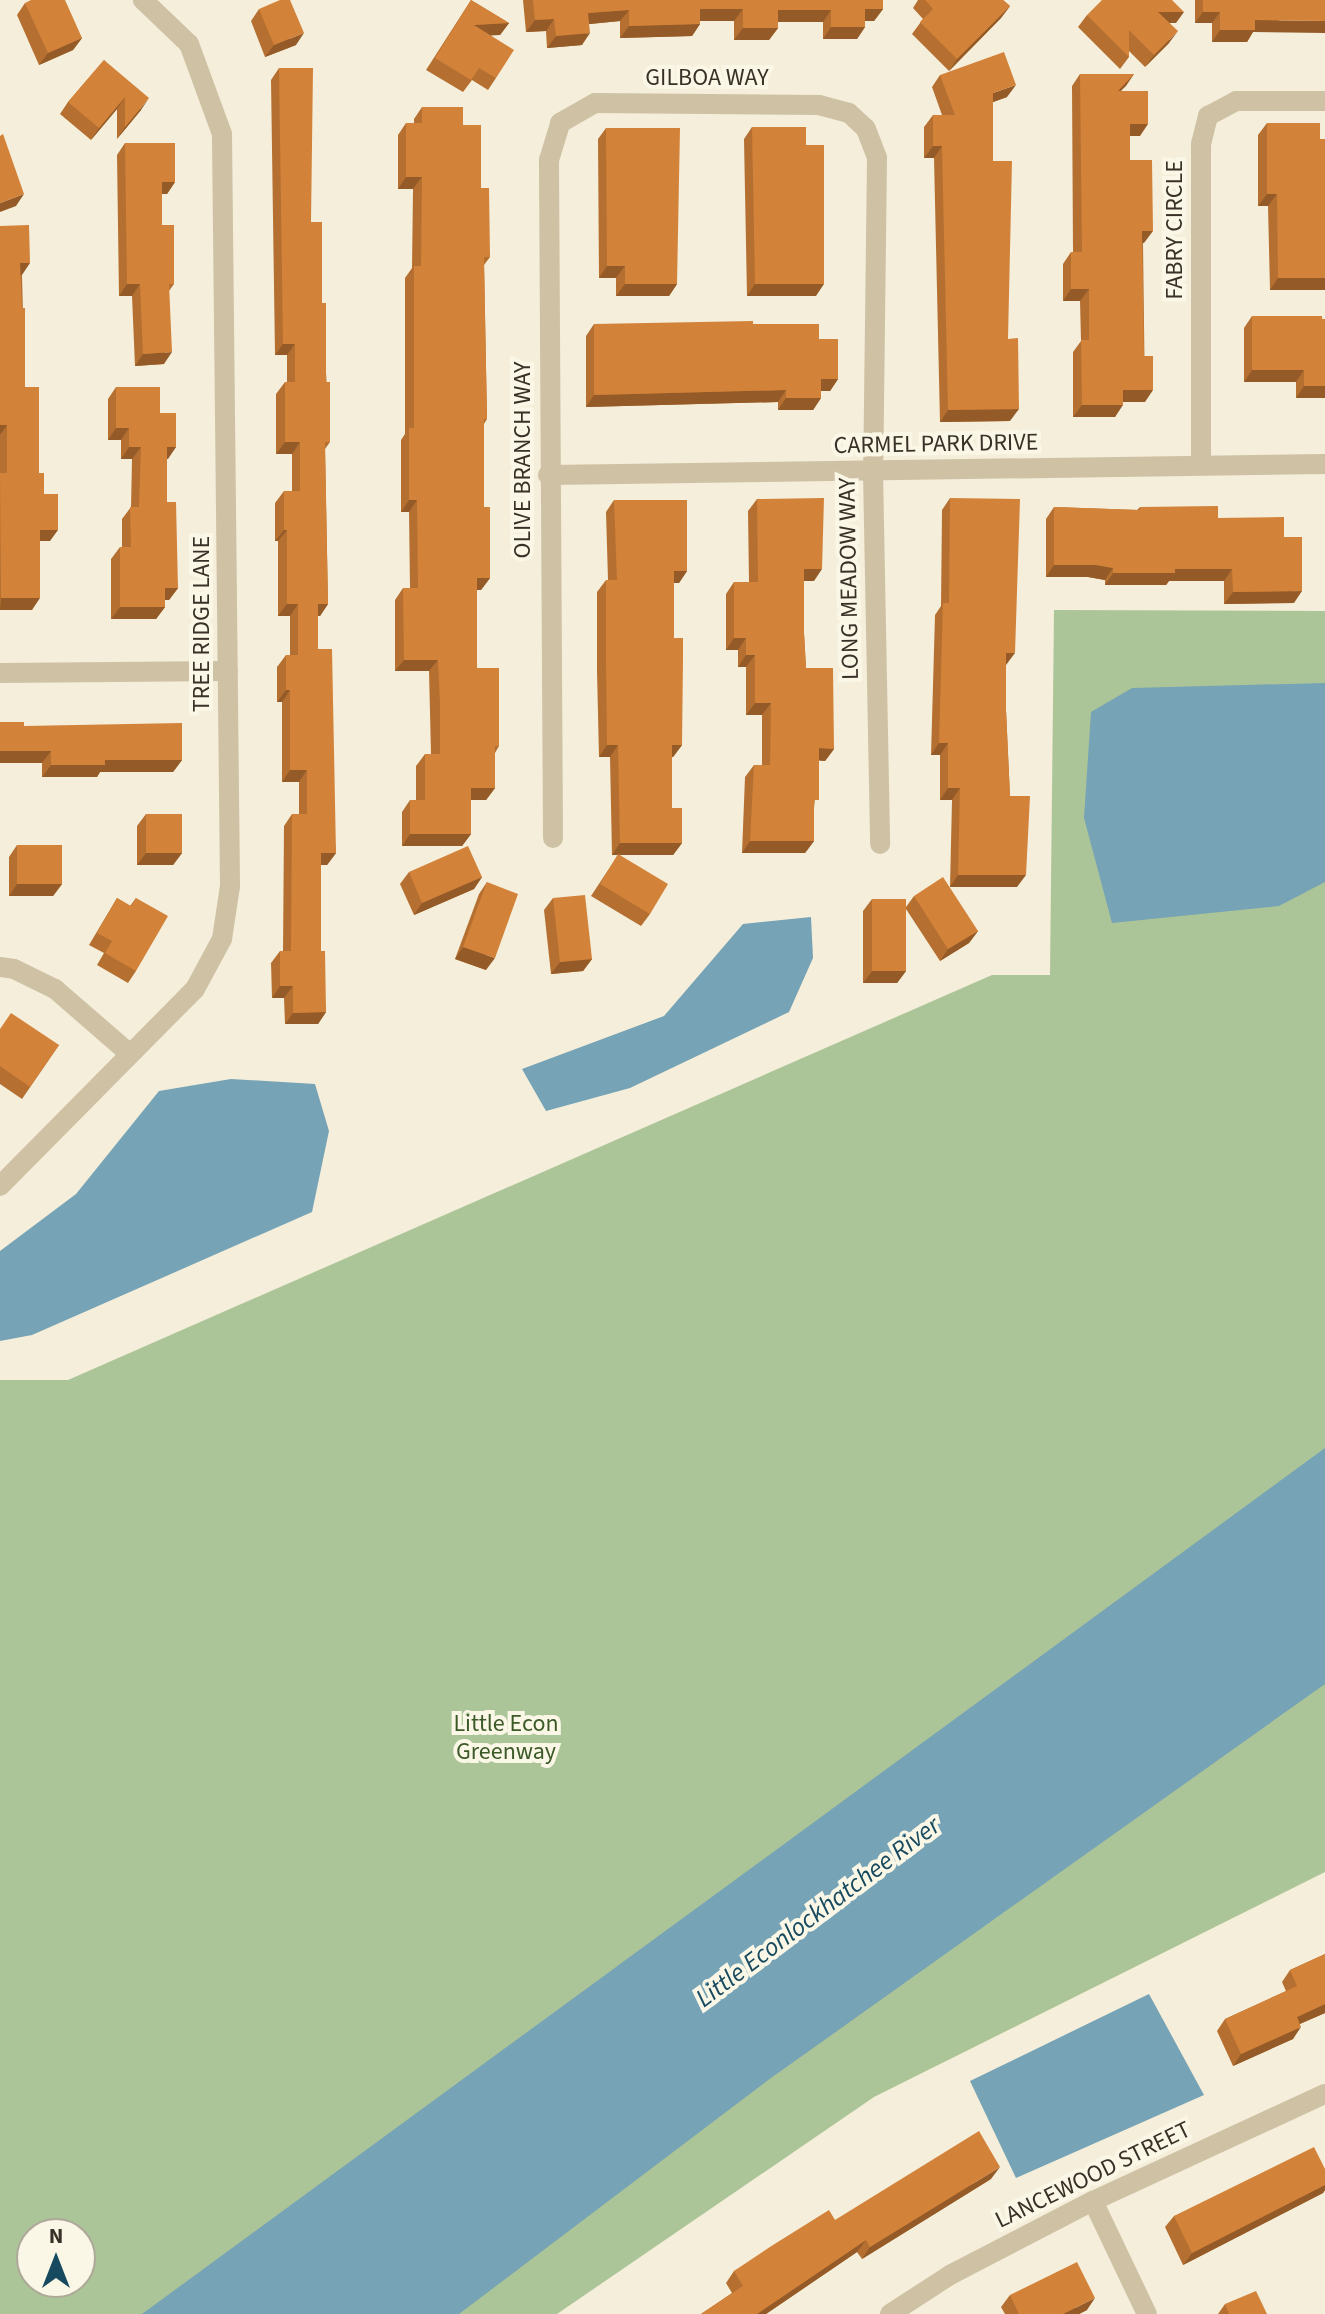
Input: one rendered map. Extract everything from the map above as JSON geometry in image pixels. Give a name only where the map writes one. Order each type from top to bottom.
[{"type":"street","name":"TREE RIDGE LANE","points":[[0,1186],[195,989],[222,939],[230,886],[222,134],[189,44],[143,0]]},
{"type":"street","name":"FABRY CIRCLE","points":[[1201,465],[1201,144],[1208,116],[1236,101],[1325,101]]},
{"type":"street","name":"GILBOA WAY","points":[[595,103],[819,105]]},
{"type":"street","name":"OLIVE BRANCH WAY","points":[[553,838],[548,475],[549,160],[560,123],[595,103]]},
{"type":"street","name":"LONG MEADOW WAY","points":[[819,105],[849,113],[866,129],[877,158],[873,472],[880,844]]},
{"type":"street","name":"CARMEL PARK DRIVE","points":[[548,475],[1325,464]]},
{"type":"street","points":[[0,673],[228,671]]},
{"type":"street","points":[[0,967],[14,969],[55,989],[130,1054]]},
{"type":"street","name":"LANCEWOOD STREET","points":[[890,2314],[950,2275],[1093,2201],[1325,2094]]},
{"type":"street","points":[[1093,2201],[1147,2314]]},
{"type":"green space","name":"Little Econ Greenway","points":[[1054,610],[1325,611],[1325,1872],[874,2097],[557,2314],[0,2314],[0,1380],[68,1380],[992,975],[1050,975]]},
{"type":"water","points":[[1325,683],[1325,882],[1279,906],[1112,923],[1084,818],[1091,712],[1132,688]]},
{"type":"water","points":[[811,917],[813,958],[789,1012],[630,1088],[546,1111],[522,1069],[664,1016],[743,924]]},
{"type":"water","points":[[231,1079],[315,1084],[329,1131],[312,1212],[32,1335],[0,1341],[0,1251],[76,1194],[159,1091]]},
{"type":"water","name":"Little Econlockhatchee River","points":[[1325,1448],[1325,1684],[771,2078],[459,2314],[142,2314]]},
{"type":"water","points":[[1149,1994],[1204,2095],[1016,2178],[970,2081]]},
{"type":"building","points":[[31,0],[65,0],[82,38],[48,53],[25,3]]},
{"type":"building","points":[[280,0],[290,0],[304,33],[274,45],[259,9]]},
{"type":"building","points":[[471,0],[509,23],[474,25],[514,50],[496,78],[479,68],[471,80],[435,58]]},
{"type":"building","points":[[533,0],[883,0],[883,9],[865,9],[865,27],[831,27],[831,10],[778,10],[778,28],[743,28],[743,9],[700,9],[700,24],[629,26],[629,10],[588,13],[590,33],[556,36],[554,19],[535,20]]},
{"type":"building","points":[[925,0],[1003,0],[1010,6],[957,59],[920,22],[933,9]]},
{"type":"building","points":[[1102,0],[1172,0],[1184,12],[1158,12],[1178,31],[1154,55],[1129,30],[1129,57],[1087,15]]},
{"type":"building","points":[[1203,0],[1325,0],[1325,21],[1255,20],[1255,30],[1220,30],[1220,12],[1203,12]]},
{"type":"building","points":[[1004,52],[1016,85],[993,93],[993,161],[1012,161],[1008,339],[1018,338],[1019,409],[948,410],[942,146],[933,146],[933,115],[955,115],[940,75]]},
{"type":"building","points":[[104,60],[149,98],[125,127],[125,97],[99,128],[68,102]]},
{"type":"building","points":[[279,68],[313,68],[311,222],[322,222],[322,303],[326,303],[326,382],[330,382],[330,442],[325,442],[328,604],[318,604],[318,649],[332,649],[336,853],[321,853],[321,951],[325,951],[326,1012],[293,1013],[293,986],[280,986],[280,951],[291,951],[292,814],[307,814],[307,770],[290,770],[290,690],[286,690],[286,655],[298,655],[298,604],[287,604],[284,491],[300,491],[300,442],[285,442],[285,382],[295,382],[295,344],[283,344]]},
{"type":"building","points":[[1080,74],[1134,74],[1118,91],[1148,91],[1148,124],[1130,124],[1130,160],[1152,160],[1153,231],[1142,231],[1144,356],[1153,356],[1153,390],[1123,390],[1123,405],[1082,405],[1081,340],[1089,340],[1089,289],[1071,289],[1071,252],[1082,252]]},
{"type":"building","points":[[422,107],[463,107],[463,125],[481,125],[481,188],[489,188],[490,257],[484,257],[487,419],[484,419],[484,507],[490,507],[490,578],[477,578],[477,668],[499,668],[499,746],[495,746],[495,788],[471,788],[471,834],[410,834],[410,800],[425,800],[425,754],[440,754],[438,660],[404,660],[403,588],[418,588],[417,500],[409,500],[409,428],[414,428],[414,266],[421,266],[422,177],[406,177],[406,123],[422,123]]},
{"type":"building","points":[[1267,123],[1320,123],[1320,139],[1325,139],[1325,278],[1278,278],[1277,194],[1267,194]]},
{"type":"building","points":[[752,127],[806,127],[806,145],[824,145],[824,284],[755,284]]},
{"type":"building","points":[[606,128],[680,128],[677,284],[625,284],[625,266],[607,266]]},
{"type":"building","points":[[3,134],[24,194],[0,203],[0,136]]},
{"type":"building","points":[[125,143],[175,143],[175,182],[162,182],[162,225],[174,225],[174,284],[169,284],[172,352],[143,354],[140,284],[127,284]]},
{"type":"building","points":[[29,225],[30,263],[20,263],[22,308],[25,308],[25,387],[39,387],[39,473],[44,473],[44,494],[58,494],[58,530],[40,530],[40,598],[1,598],[0,473],[7,473],[7,425],[0,425],[0,226]]},
{"type":"building","points":[[1252,316],[1322,316],[1325,319],[1325,386],[1304,386],[1304,370],[1252,370]]},
{"type":"building","points":[[753,321],[753,324],[819,324],[819,339],[838,339],[838,379],[821,379],[821,398],[786,398],[786,390],[594,395],[594,324]]},
{"type":"building","points":[[116,387],[160,387],[160,413],[176,413],[176,447],[167,447],[167,502],[176,502],[178,588],[165,588],[165,607],[120,607],[120,547],[131,547],[130,507],[139,507],[141,447],[129,447],[129,428],[116,428]]},
{"type":"building","points":[[824,498],[822,569],[804,569],[804,633],[806,668],[833,668],[834,749],[819,748],[819,800],[814,800],[814,841],[750,841],[754,765],[770,765],[771,703],[755,703],[755,655],[746,655],[746,638],[734,638],[734,582],[758,582],[757,499]]},
{"type":"building","points":[[950,498],[1020,499],[1015,653],[1006,653],[1006,710],[1010,796],[1030,796],[1026,875],[958,875],[960,788],[948,788],[948,743],[939,743],[943,603],[949,603]]},
{"type":"building","points":[[614,500],[687,500],[687,571],[674,571],[674,638],[683,638],[683,659],[682,745],[672,745],[672,808],[682,808],[682,843],[620,843],[618,745],[607,745],[606,580],[617,580]]},
{"type":"building","points":[[1218,506],[1218,518],[1284,517],[1284,537],[1302,537],[1302,591],[1233,592],[1232,569],[1113,573],[1113,568],[1096,565],[1054,565],[1054,507],[1140,510],[1140,507]]},
{"type":"building","points":[[0,722],[24,722],[24,726],[182,723],[182,760],[105,760],[105,765],[51,765],[51,751],[0,751]]},
{"type":"building","points":[[146,814],[182,814],[182,853],[146,853]]},
{"type":"building","points":[[17,845],[62,845],[62,884],[17,884]]},
{"type":"building","points":[[468,846],[482,877],[422,903],[409,872]]},
{"type":"building","points":[[618,854],[668,884],[650,914],[600,884]]},
{"type":"building","points":[[943,877],[978,931],[948,949],[914,896]]},
{"type":"building","points":[[487,882],[518,894],[495,958],[463,947]]},
{"type":"building","points":[[585,895],[592,959],[560,962],[553,898]]},
{"type":"building","points":[[117,898],[131,906],[136,898],[168,916],[136,971],[105,953],[112,941],[97,933]]},
{"type":"building","points":[[872,899],[906,899],[906,971],[872,971]]},
{"type":"building","points":[[11,1013],[59,1045],[30,1087],[0,1066],[0,1029]]},
{"type":"building","points":[[1325,1954],[1325,2004],[1297,2017],[1301,2027],[1241,2054],[1225,2019],[1297,1986],[1290,1970]]},
{"type":"building","points":[[979,2131],[1000,2167],[870,2247],[866,2240],[757,2314],[701,2314],[743,2286],[734,2271],[773,2245],[829,2210],[835,2220]]},
{"type":"building","points":[[1314,2147],[1325,2169],[1325,2185],[1192,2253],[1174,2216]]},
{"type":"building","points":[[1077,2262],[1095,2298],[1063,2314],[1019,2314],[1010,2295]]},
{"type":"building","points":[[1256,2291],[1267,2314],[1229,2314],[1225,2304]]}]
